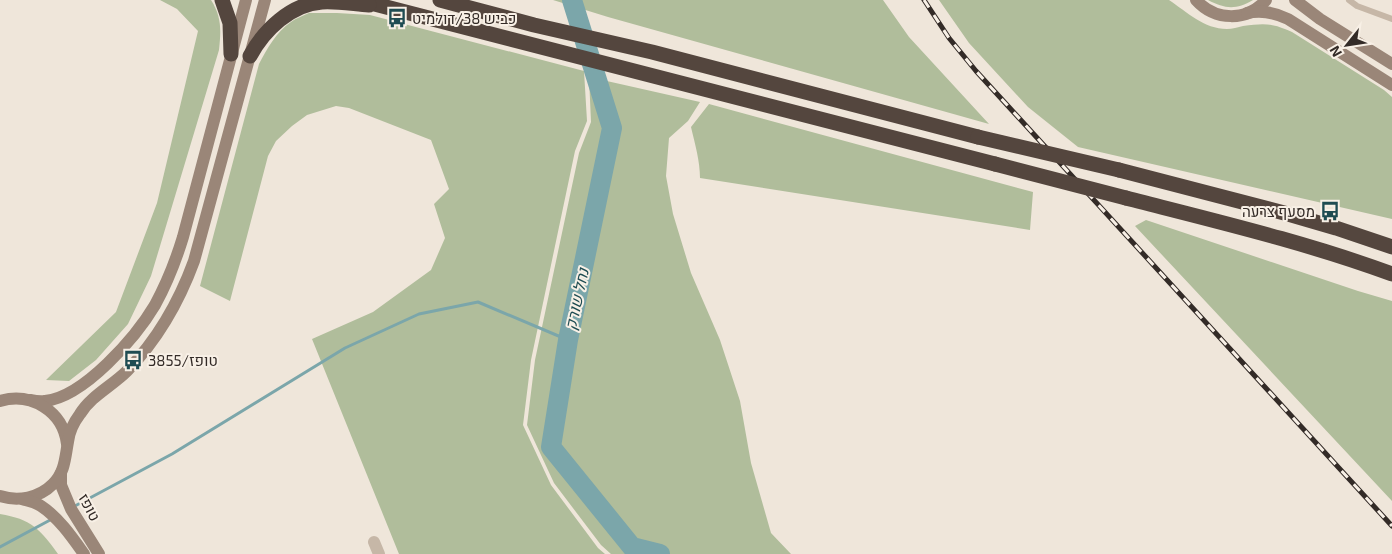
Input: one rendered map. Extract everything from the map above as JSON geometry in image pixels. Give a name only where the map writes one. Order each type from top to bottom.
[{"type":"highway","points":[[222,0],[230,23],[232,54]]},
{"type":"highway","points":[[359,0],[1258,232],[1353,260],[1392,274]]},
{"type":"highway","points":[[440,0],[1266,208],[1336,228],[1392,247]]},
{"type":"highway","points":[[250,56],[268,31],[284,17],[302,6],[322,2],[381,6]]},
{"type":"highway","points":[[1336,228],[1392,236]]},
{"type":"highway","points":[[1353,260],[1392,283]]},
{"type":"street","points":[[0,401],[26,399],[42,402],[70,392],[89,379],[121,351],[140,328],[155,304],[171,271],[180,246],[246,0]]},
{"type":"street","points":[[19,499],[34,496],[47,489],[61,473],[71,432],[81,412],[140,357],[163,327],[181,295],[194,261],[265,0]]},
{"type":"street","points":[[1196,0],[1206,9],[1219,15],[1233,16],[1261,11],[1270,12],[1288,19],[1392,85]]},
{"type":"street","points":[[1247,13],[1260,6],[1266,0]]},
{"type":"street","points":[[1295,0],[1320,19],[1392,64]]},
{"type":"street","points":[[0,390],[44,407],[56,417],[64,431],[67,454]]},
{"type":"street","name":"טופז","points":[[61,473],[61,485],[72,511],[100,554]]},
{"type":"street","name":"טופז","points":[[0,496],[31,501],[40,505],[63,527],[84,554]]},
{"type":"street","points":[[374,542],[379,554]]},
{"type":"lane","points":[[1349,0],[1357,6],[1392,19]]},
{"type":"green space","points":[[160,0],[211,0],[215,6],[220,24],[219,50],[151,276],[128,324],[96,360],[69,381],[46,380],[116,312],[157,203],[198,31],[177,9]]},
{"type":"green space","points":[[553,0],[883,0],[909,37],[989,124],[608,17]]},
{"type":"green space","points":[[939,0],[1169,0],[1196,19],[1211,26],[1229,29],[1263,24],[1274,25],[1292,32],[1384,90],[1392,97],[1392,219],[1078,147],[1028,107],[969,43]]},
{"type":"green space","points":[[1208,0],[1253,0],[1236,7],[1225,7]]},
{"type":"green space","points":[[309,13],[370,15],[584,71],[587,121],[575,151],[531,360],[523,425],[551,485],[598,548],[605,554],[399,554],[312,339],[373,312],[431,270],[445,238],[434,204],[449,189],[431,140],[349,108],[336,106],[307,115],[276,141],[268,156],[230,301],[200,286],[259,64],[276,36],[293,21]]},
{"type":"green space","points":[[589,77],[700,102],[688,121],[669,138],[666,176],[673,214],[691,273],[720,340],[740,401],[751,463],[771,533],[791,554],[611,554],[601,545],[554,483],[527,425],[535,360],[579,153],[591,122]]},
{"type":"green space","points":[[709,104],[1033,192],[1030,230],[700,178],[691,127]]},
{"type":"green space","points":[[1146,220],[1392,301],[1392,501],[1135,226]]},
{"type":"green space","points":[[0,514],[20,519],[34,526],[58,554],[0,554]]},
{"type":"waterway","name":"נחל שורק","points":[[572,0],[612,128],[568,340],[551,447],[632,547],[660,554]]},
{"type":"waterway","points":[[73,507],[172,454],[345,348],[419,314],[478,302],[568,340]]},
{"type":"waterway","points":[[0,547],[52,519]]},
{"type":"railway","points":[[924,0],[949,38],[976,71],[1392,526]]},
{"type":"place","name":"כביש 38/דולמיט","points":[[397,18]]},
{"type":"place","name":"מסעף צרעה","points":[[1330,211]]},
{"type":"place","name":"3855/טופז","points":[[133,360]]}]
